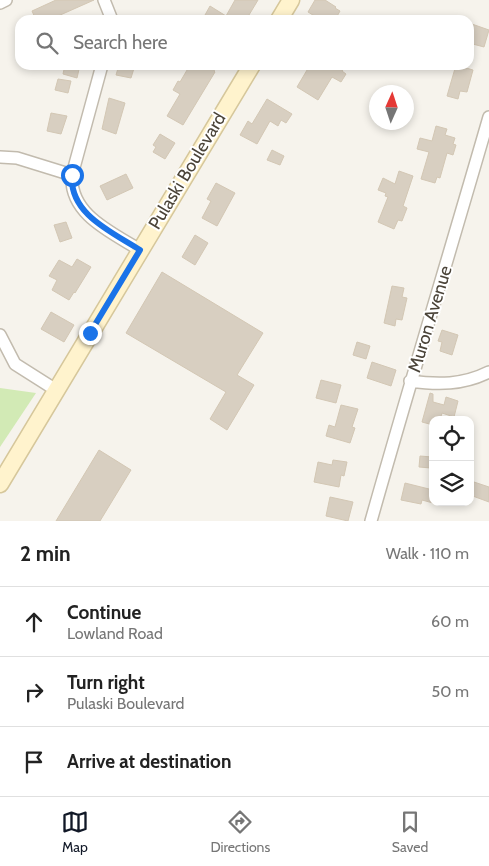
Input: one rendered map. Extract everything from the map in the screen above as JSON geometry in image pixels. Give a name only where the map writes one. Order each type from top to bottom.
[{"type":"main road","points":[[282,15],[291,0]]},
{"type":"main road","name":"Pulaski Boulevard","points":[[0,484],[249,70]]},
{"type":"street","points":[[0,3],[6,0]]},
{"type":"street","points":[[104,0],[110,15]]},
{"type":"street","points":[[101,70],[72,175],[72,191],[80,207],[94,221],[140,250]]},
{"type":"street","name":"Muron Avenue","points":[[371,521],[410,381],[489,117]]},
{"type":"street","points":[[0,157],[17,158],[72,175]]},
{"type":"street","points":[[0,335],[15,364],[56,390]]},
{"type":"street","points":[[410,381],[443,384],[473,380],[489,372]]},
{"type":"green space","points":[[0,388],[36,393],[0,447]]},
{"type":"building","points":[[56,0],[94,0],[60,15],[34,15],[32,11]]},
{"type":"building","points":[[235,0],[258,0],[249,15],[227,15]]},
{"type":"building","points":[[315,0],[325,0],[340,11],[338,15],[313,15],[308,12]]},
{"type":"building","points":[[210,6],[224,15],[205,15]]},
{"type":"building","points":[[474,25],[489,30],[484,47],[474,44]]},
{"type":"building","points":[[64,70],[79,70],[77,78],[63,74]]},
{"type":"building","points":[[118,70],[133,70],[131,78],[116,75]]},
{"type":"building","points":[[187,70],[214,70],[183,125],[167,116],[180,94],[173,90],[178,81],[180,82]]},
{"type":"building","points":[[307,70],[343,70],[346,74],[341,82],[332,77],[318,100],[297,87]]},
{"type":"building","points":[[455,70],[473,70],[467,92],[460,91],[458,99],[447,96]]},
{"type":"building","points":[[58,79],[71,81],[68,93],[55,90]]},
{"type":"building","points":[[109,98],[125,103],[116,134],[102,129]]},
{"type":"building","points":[[267,99],[292,114],[286,123],[281,120],[278,126],[270,121],[257,144],[240,135],[248,121],[252,124]]},
{"type":"building","points":[[51,113],[67,116],[61,134],[47,131]]},
{"type":"building","points":[[436,126],[447,129],[445,135],[455,138],[453,144],[456,145],[453,155],[447,153],[440,178],[437,177],[435,183],[421,179],[429,152],[417,149],[420,138],[432,141]]},
{"type":"building","points":[[160,134],[175,143],[165,159],[153,152],[156,147],[153,145]]},
{"type":"building","points":[[272,150],[284,156],[280,165],[267,160]]},
{"type":"building","points":[[399,171],[413,176],[403,206],[407,208],[402,221],[398,220],[394,229],[378,222],[388,197],[385,196],[386,193],[378,190],[383,178],[395,184]]},
{"type":"building","points":[[126,174],[133,188],[107,200],[100,186]]},
{"type":"building","points":[[216,183],[235,193],[217,226],[202,218],[211,201],[207,199]]},
{"type":"building","points":[[66,222],[72,238],[60,242],[54,225]]},
{"type":"building","points":[[195,235],[208,243],[195,265],[182,257]]},
{"type":"building","points":[[77,259],[91,267],[69,300],[52,290],[57,280],[49,276],[59,260],[72,267]]},
{"type":"building","points":[[162,272],[263,333],[237,375],[254,385],[227,430],[210,419],[226,392],[126,333]]},
{"type":"building","points":[[392,286],[404,288],[402,297],[407,298],[402,320],[396,319],[395,326],[384,323]]},
{"type":"building","points":[[51,312],[74,325],[64,342],[41,329]]},
{"type":"building","points":[[442,330],[458,335],[452,355],[440,351],[442,342],[438,341]]},
{"type":"building","points":[[357,342],[370,346],[366,359],[353,355]]},
{"type":"building","points":[[372,362],[396,370],[391,386],[367,378]]},
{"type":"building","points":[[321,380],[341,385],[336,403],[316,398]]},
{"type":"building","points":[[430,393],[433,394],[433,402],[444,405],[446,397],[458,401],[454,416],[442,413],[441,416],[429,416],[429,424],[422,422]]},
{"type":"building","points":[[341,405],[358,409],[352,427],[355,428],[350,443],[326,436],[329,425],[335,427]]},
{"type":"building","points":[[99,450],[131,470],[100,521],[56,521]]},
{"type":"building","points":[[420,456],[429,457],[429,468],[419,467]]},
{"type":"building","points":[[333,460],[347,462],[344,476],[341,475],[339,487],[314,482],[318,462],[332,465]]},
{"type":"building","points":[[474,482],[489,487],[489,502],[474,496]]},
{"type":"building","points":[[405,483],[429,489],[429,502],[422,500],[421,504],[401,500]]},
{"type":"building","points":[[330,497],[353,502],[348,521],[326,516]]},
{"type":"route","points":[[72,175],[72,191],[80,207],[94,221],[140,250],[90,333]]}]
